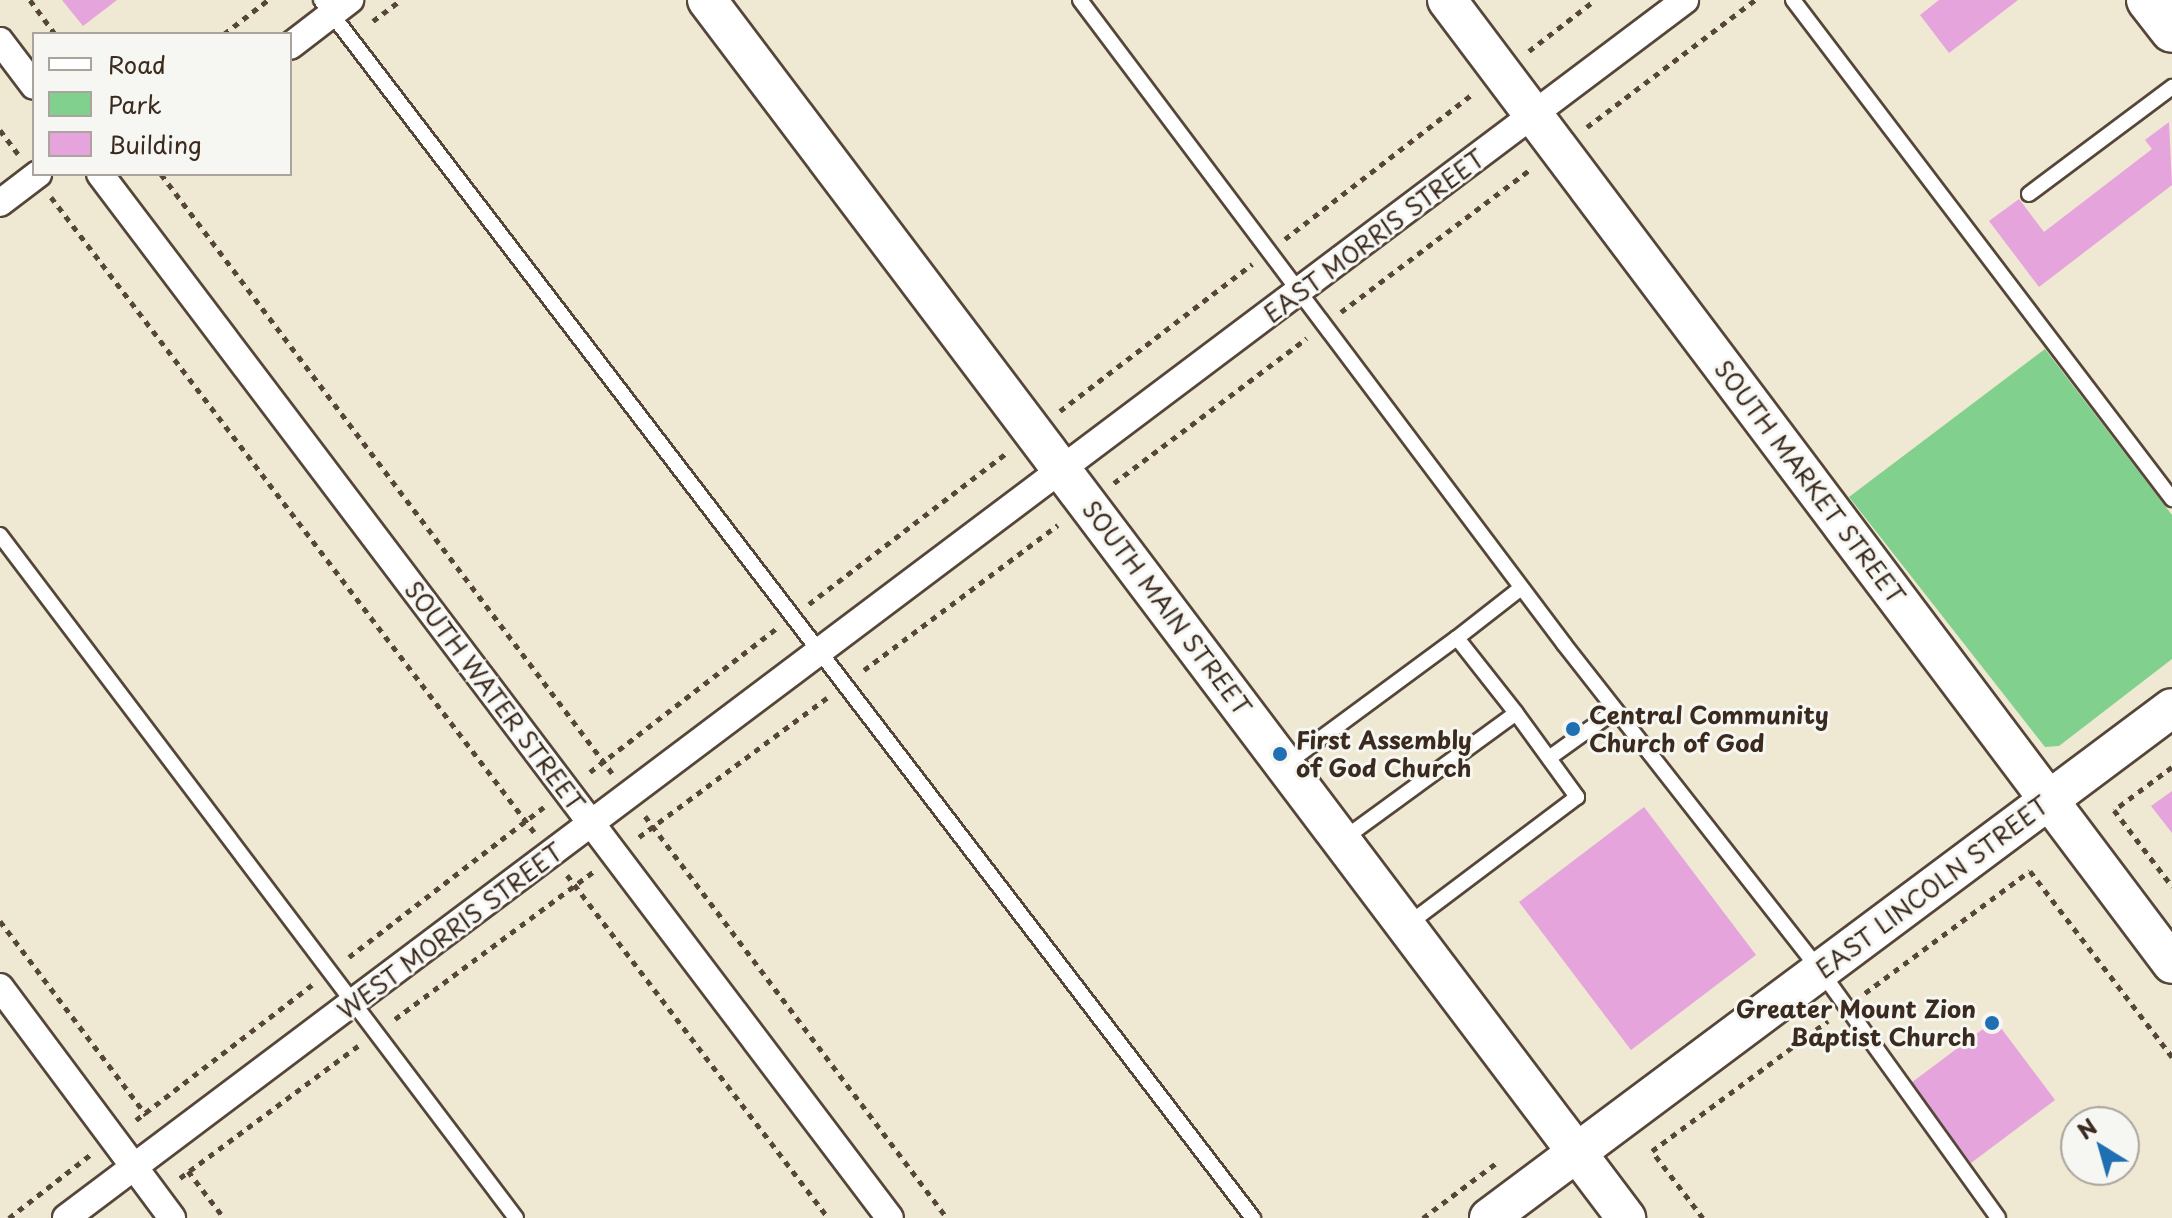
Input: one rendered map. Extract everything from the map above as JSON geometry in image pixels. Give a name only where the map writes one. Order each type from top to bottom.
[{"type":"main road","points":[[2148,0],[2172,31]]},
{"type":"street","name":"SOUTH MAIN STREET","points":[[707,0],[1626,1218]]},
{"type":"street","name":"SOUTH MARKET STREET","points":[[1447,0],[2172,964]]},
{"type":"street","name":"EAST MORRIS STREET","points":[[1064,471],[1685,0]]},
{"type":"street","points":[[292,44],[334,5]]},
{"type":"street","points":[[0,41],[32,83]]},
{"type":"street","points":[[0,203],[35,176]]},
{"type":"street","name":"SOUTH WATER STREET","points":[[102,176],[890,1218]]},
{"type":"street","name":"WEST MORRIS STREET","points":[[66,1218],[551,854],[632,799],[1064,471]]},
{"type":"street","name":"EAST LINCOLN STREET","points":[[1489,1218],[2172,708]]},
{"type":"street","points":[[0,987],[172,1218]]},
{"type":"lane","points":[[1080,0],[1521,588],[1820,970],[1844,1009],[1998,1218]]},
{"type":"lane","points":[[1793,0],[2172,499]]},
{"type":"lane","points":[[334,5],[818,657],[1253,1218]]},
{"type":"lane","points":[[2029,194],[2172,87]]},
{"type":"lane","points":[[0,535],[516,1218]]},
{"type":"lane","points":[[1285,765],[1521,588]]},
{"type":"lane","points":[[1406,926],[1577,797],[1457,638]]},
{"type":"lane","points":[[1549,758],[1616,710]]},
{"type":"lane","points":[[1342,840],[1516,713]]},
{"type":"path","points":[[30,0],[54,32]]},
{"type":"path","points":[[227,32],[268,0]]},
{"type":"path","points":[[156,1197],[1088,503],[1755,0]]},
{"type":"path","points":[[0,130],[32,170]]},
{"type":"path","points":[[37,176],[828,1218]]},
{"type":"path","points":[[163,176],[947,1218]]},
{"type":"path","points":[[2172,767],[2114,810],[2172,886]]},
{"type":"path","points":[[1703,1218],[1652,1151],[2030,871],[2172,1057]]},
{"type":"path","points":[[0,921],[224,1218]]},
{"type":"path","points":[[1423,1218],[1499,1161]]},
{"type":"green space","points":[[2045,349],[2172,515],[2172,659],[2059,746],[2045,747],[1849,497]]},
{"type":"building","points":[[62,0],[117,0],[83,26]]},
{"type":"building","points":[[1939,0],[2018,0],[1949,53],[1920,15]]},
{"type":"building","points":[[2169,122],[2172,185],[2039,287],[1989,221],[2019,199],[2044,232],[2152,149],[2145,140]]},
{"type":"building","points":[[2172,791],[2172,833],[2151,806]]},
{"type":"building","points":[[1644,807],[1756,955],[1631,1050],[1519,902]]},
{"type":"building","points":[[1995,1020],[2055,1100],[1971,1163],[1911,1083]]},
{"type":"place","name":"Central Community Church of God","points":[[1573,729]]},
{"type":"place","name":"First Assembly of God Church","points":[[1280,754]]},
{"type":"place","name":"Greater Mount Zion Baptist Church","points":[[1992,1023]]}]
